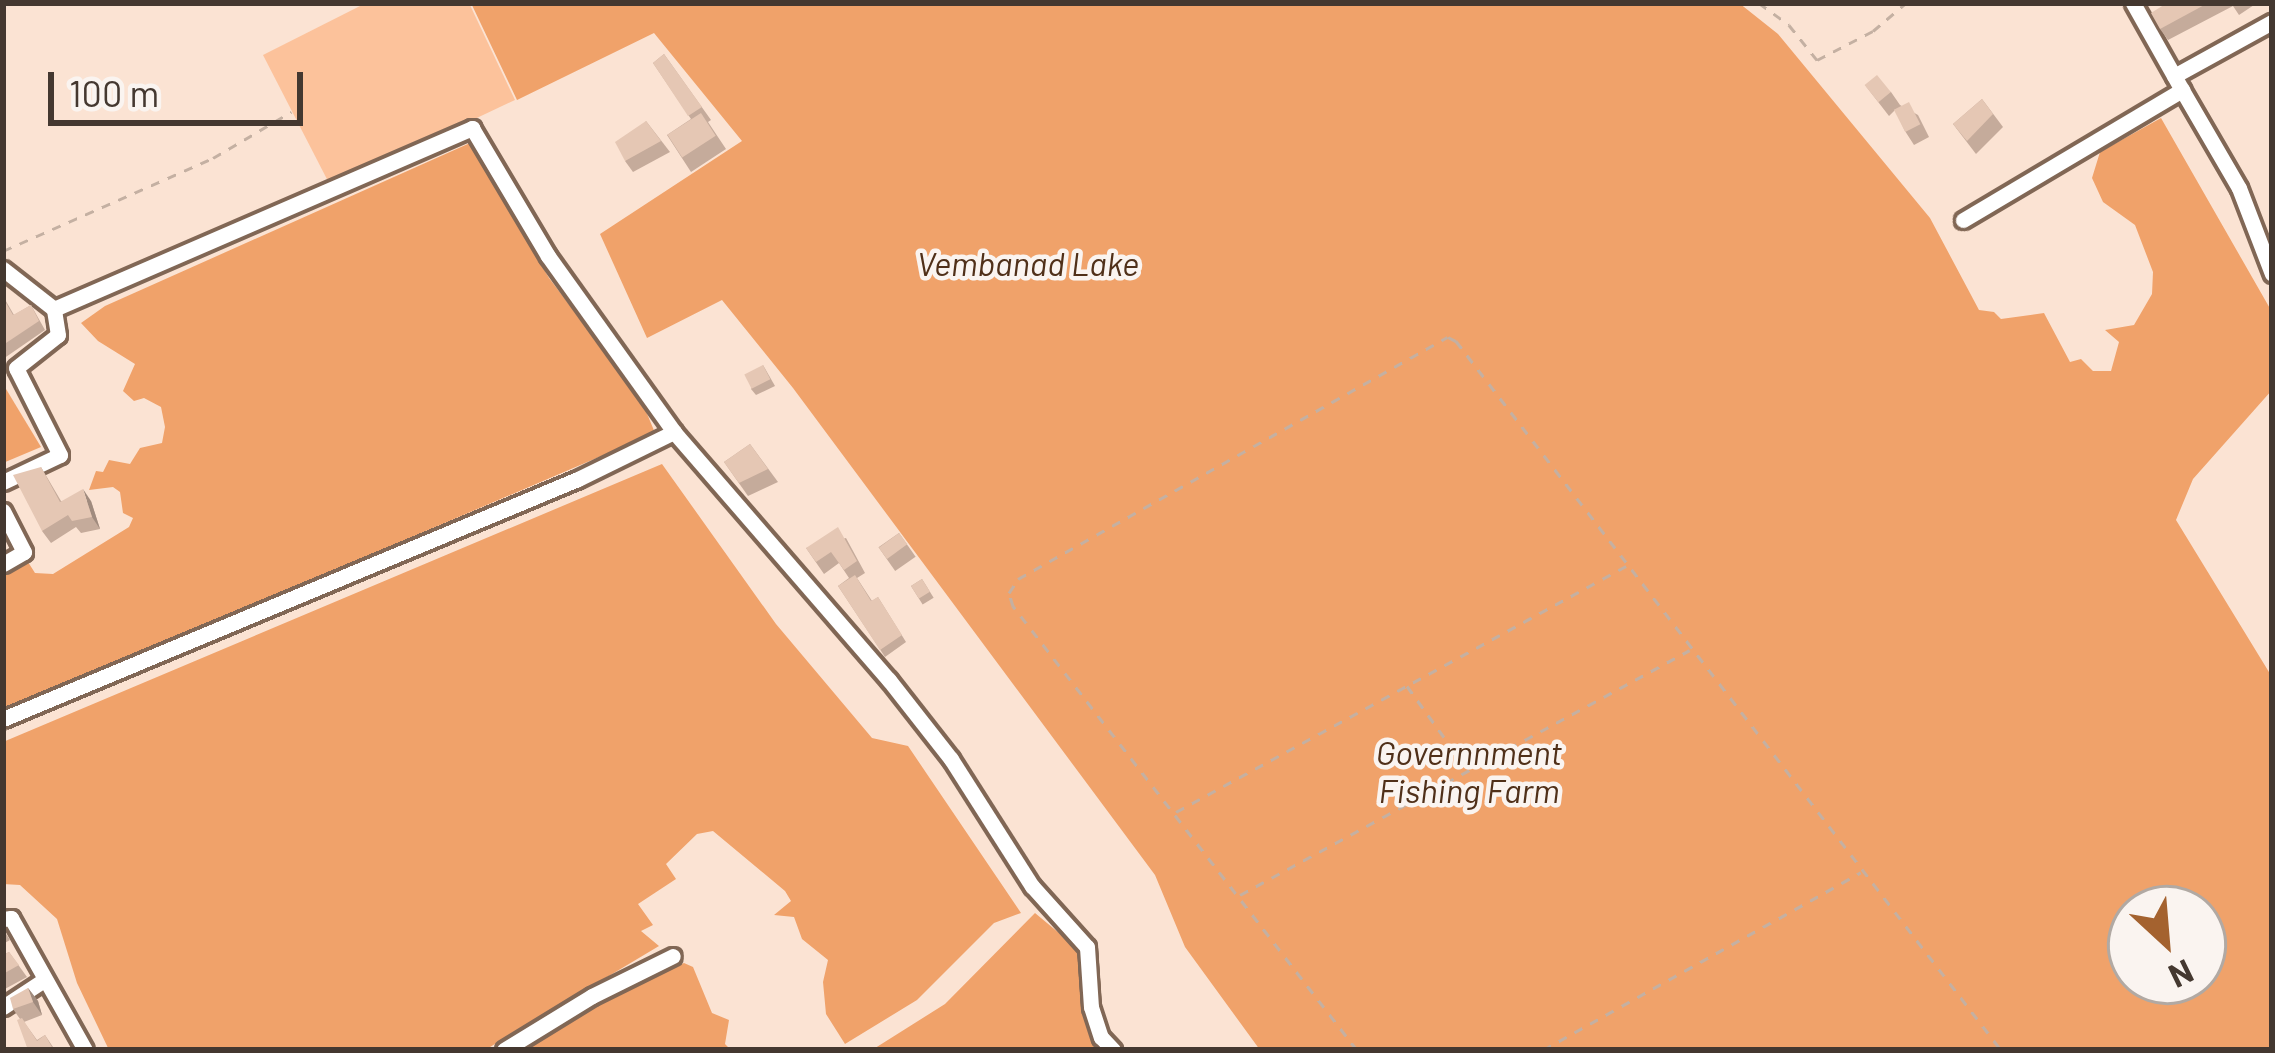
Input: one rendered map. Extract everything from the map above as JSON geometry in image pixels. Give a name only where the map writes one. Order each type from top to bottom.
[{"type":"street","points":[[2133,3],[2150,16],[2178,83],[2239,188],[2272,274]]},
{"type":"street","points":[[1964,220],[2272,22]]},
{"type":"street","points":[[54,310],[472,128],[548,256],[674,432],[889,680],[962,774],[1032,886],[1087,946],[1091,1007],[1101,1036],[1113,1050]]},
{"type":"street","points":[[3,268],[54,310],[58,335],[16,368],[60,455],[3,482]]},
{"type":"street","points":[[3,719],[578,479],[674,432]]},
{"type":"street","points":[[3,511],[24,552],[3,564]]},
{"type":"street","points":[[3,919],[11,918],[20,948],[85,1050]]},
{"type":"street","points":[[505,1050],[592,996],[673,956]]},
{"type":"street","points":[[3,1007],[44,980]]},
{"type":"path","points":[[1759,3],[1790,25],[1817,60],[1873,31],[1906,3]]},
{"type":"path","points":[[3,251],[213,158],[291,112]]},
{"type":"path","points":[[1357,1050],[1013,606],[1012,583],[1448,337],[1456,341],[2001,1050]]},
{"type":"path","points":[[1173,813],[1628,566]]},
{"type":"path","points":[[1238,896],[1691,649]]},
{"type":"path","points":[[1407,686],[1468,770]]},
{"type":"path","points":[[1543,1050],[1863,871]]},
{"type":"shaded area","points":[[366,3],[469,3],[515,100],[331,187],[263,55]]},
{"type":"water","name":"Vembanad Lake","points":[[471,3],[1739,3],[1778,34],[1930,218],[1979,310],[1994,312],[2001,319],[2044,313],[2070,362],[2081,359],[2093,371],[2111,371],[2119,342],[2105,330],[2134,325],[2152,294],[2153,272],[2135,225],[2103,202],[2092,178],[2100,152],[2161,118],[2272,312],[2272,390],[2193,479],[2176,520],[2272,677],[2272,1050],[1260,1050],[1185,947],[1155,875],[793,388],[722,300],[647,338],[600,234],[742,141],[654,33],[517,100]]},
{"type":"water","points":[[470,143],[549,278],[641,399],[655,433],[3,712],[3,575],[28,562],[35,573],[53,574],[129,527],[133,518],[123,513],[120,492],[113,487],[89,490],[96,471],[103,472],[109,460],[130,464],[140,448],[162,443],[161,407],[144,398],[134,401],[123,391],[135,364],[98,341],[81,323],[105,306]]},
{"type":"water","points":[[3,384],[41,447],[3,463]]},
{"type":"water","points":[[662,464],[776,624],[872,738],[908,746],[1021,913],[994,923],[917,1000],[845,1044],[826,1014],[823,982],[828,960],[802,939],[794,917],[774,915],[791,901],[785,891],[713,831],[697,834],[666,864],[676,879],[638,904],[653,925],[641,931],[659,946],[485,1050],[109,1050],[77,983],[57,919],[20,885],[3,884],[3,742]]},
{"type":"water","points":[[1035,913],[1065,938],[1079,942],[1081,1003],[1097,1050],[872,1050],[945,1004]]},
{"type":"water","points":[[684,963],[693,967],[712,1013],[729,1020],[725,1044],[731,1050],[522,1050],[581,1013]]},
{"type":"building","points":[[2167,3],[2208,3],[2160,29],[2151,13]]},
{"type":"building","points":[[664,54],[702,107],[688,116],[653,63]]},
{"type":"building","points":[[1877,75],[1891,92],[1878,102],[1865,85]]},
{"type":"building","points":[[1982,99],[1993,114],[1967,141],[1953,124]]},
{"type":"building","points":[[1909,102],[1920,124],[1905,132],[1894,110]]},
{"type":"building","points":[[701,113],[716,136],[682,157],[667,135]]},
{"type":"building","points":[[646,121],[661,141],[625,161],[615,142]]},
{"type":"building","points":[[3,298],[13,315],[31,305],[39,321],[3,345]]},
{"type":"building","points":[[763,365],[770,379],[752,389],[744,375]]},
{"type":"building","points":[[750,444],[768,469],[739,483],[724,462]]},
{"type":"building","points":[[41,467],[60,502],[83,489],[92,517],[72,521],[68,515],[42,531],[13,475]]},
{"type":"building","points":[[838,527],[857,561],[844,570],[831,552],[816,562],[806,548]]},
{"type":"building","points":[[899,533],[907,544],[887,559],[879,548]]},
{"type":"building","points":[[855,575],[871,601],[878,597],[902,635],[880,650],[838,586]]},
{"type":"building","points":[[922,579],[930,592],[919,599],[911,586]]},
{"type":"building","points":[[9,952],[19,965],[3,974],[3,955]]},
{"type":"building","points":[[28,988],[33,1002],[13,1009],[10,998]]},
{"type":"building","points":[[22,1018],[37,1041],[45,1035],[53,1049],[28,1050],[17,1020]]},
{"type":"water label","name":"Governnment Fishing Farm","points":[[1469,772]]}]
